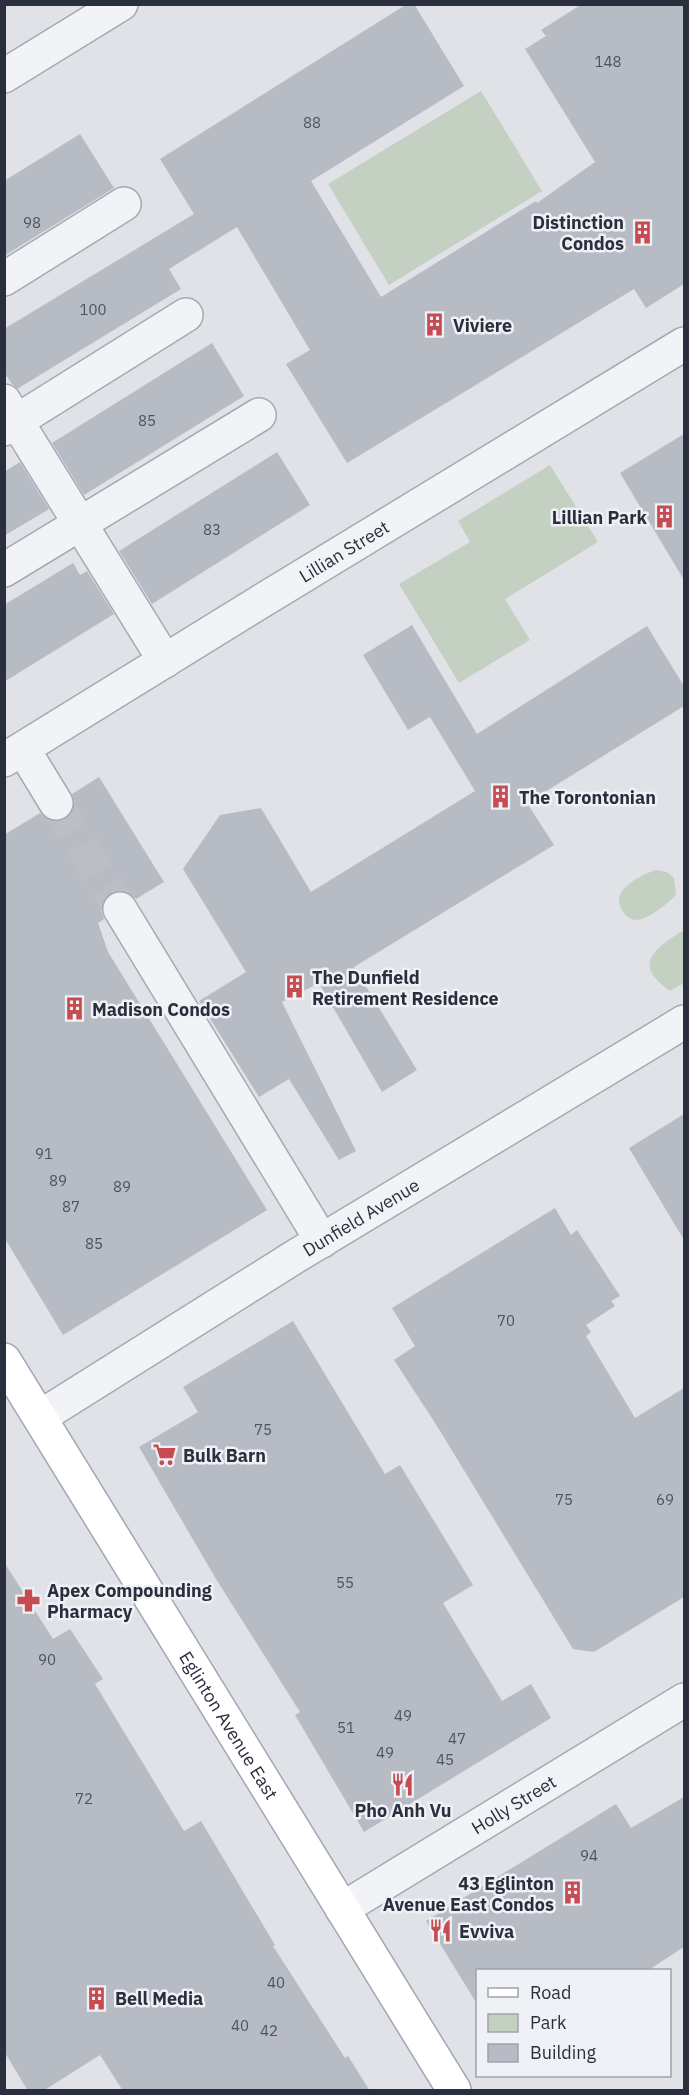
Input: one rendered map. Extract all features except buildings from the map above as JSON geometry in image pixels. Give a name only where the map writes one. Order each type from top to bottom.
[{"type":"main road","name":"Eglinton Avenue East","points":[[4,1360],[454,2091]]},
{"type":"street","points":[[4,76],[121,4]]},
{"type":"street","points":[[4,279],[124,204]]},
{"type":"street","points":[[165,661],[81,523],[9,417],[186,315]]},
{"type":"street","name":"Lillian Street","points":[[14,754],[684,345]]},
{"type":"street","points":[[4,570],[259,415]]},
{"type":"street","points":[[14,754],[56,804]]},
{"type":"street","points":[[120,909],[322,1241]]},
{"type":"street","name":"Dunfield Avenue","points":[[40,1417],[322,1241],[684,1022]]},
{"type":"street","name":"Holly Street","points":[[342,1909],[684,1700]]},
{"type":"green space","points":[[481,91],[542,191],[389,285],[328,184]]},
{"type":"green space","points":[[550,465],[598,542],[505,599],[530,640],[459,683],[399,584],[470,542],[458,521]]},
{"type":"green space","points":[[656,870],[667,872],[674,878],[676,895],[647,917],[637,920],[630,918],[619,903],[623,890],[635,880]]},
{"type":"green space","points":[[684,930],[684,983],[670,991],[658,981],[650,965],[657,950]]},
{"type":"tunnel","points":[[56,803],[120,909]]},
{"type":"place","name":"Distinction Condos","points":[[642,232]]},
{"type":"place","name":"Viviere","points":[[435,325]]},
{"type":"place","name":"Lillian Park","points":[[665,517]]},
{"type":"place","name":"The Torontonian","points":[[501,797]]},
{"type":"place","name":"The Dunfield Retirement Residence","points":[[294,987]]},
{"type":"place","name":"Madison Condos","points":[[74,1009]]},
{"type":"place","name":"Bulk Barn","points":[[165,1455]]},
{"type":"place","name":"Apex Compounding Pharmacy","points":[[29,1600]]},
{"type":"place","name":"Pho Anh Vu","points":[[403,1784]]},
{"type":"place","name":"43 Eglinton Avenue East Condos","points":[[572,1893]]},
{"type":"place","name":"Evviva","points":[[441,1931]]},
{"type":"place","name":"Bell Media","points":[[97,1998]]}]
